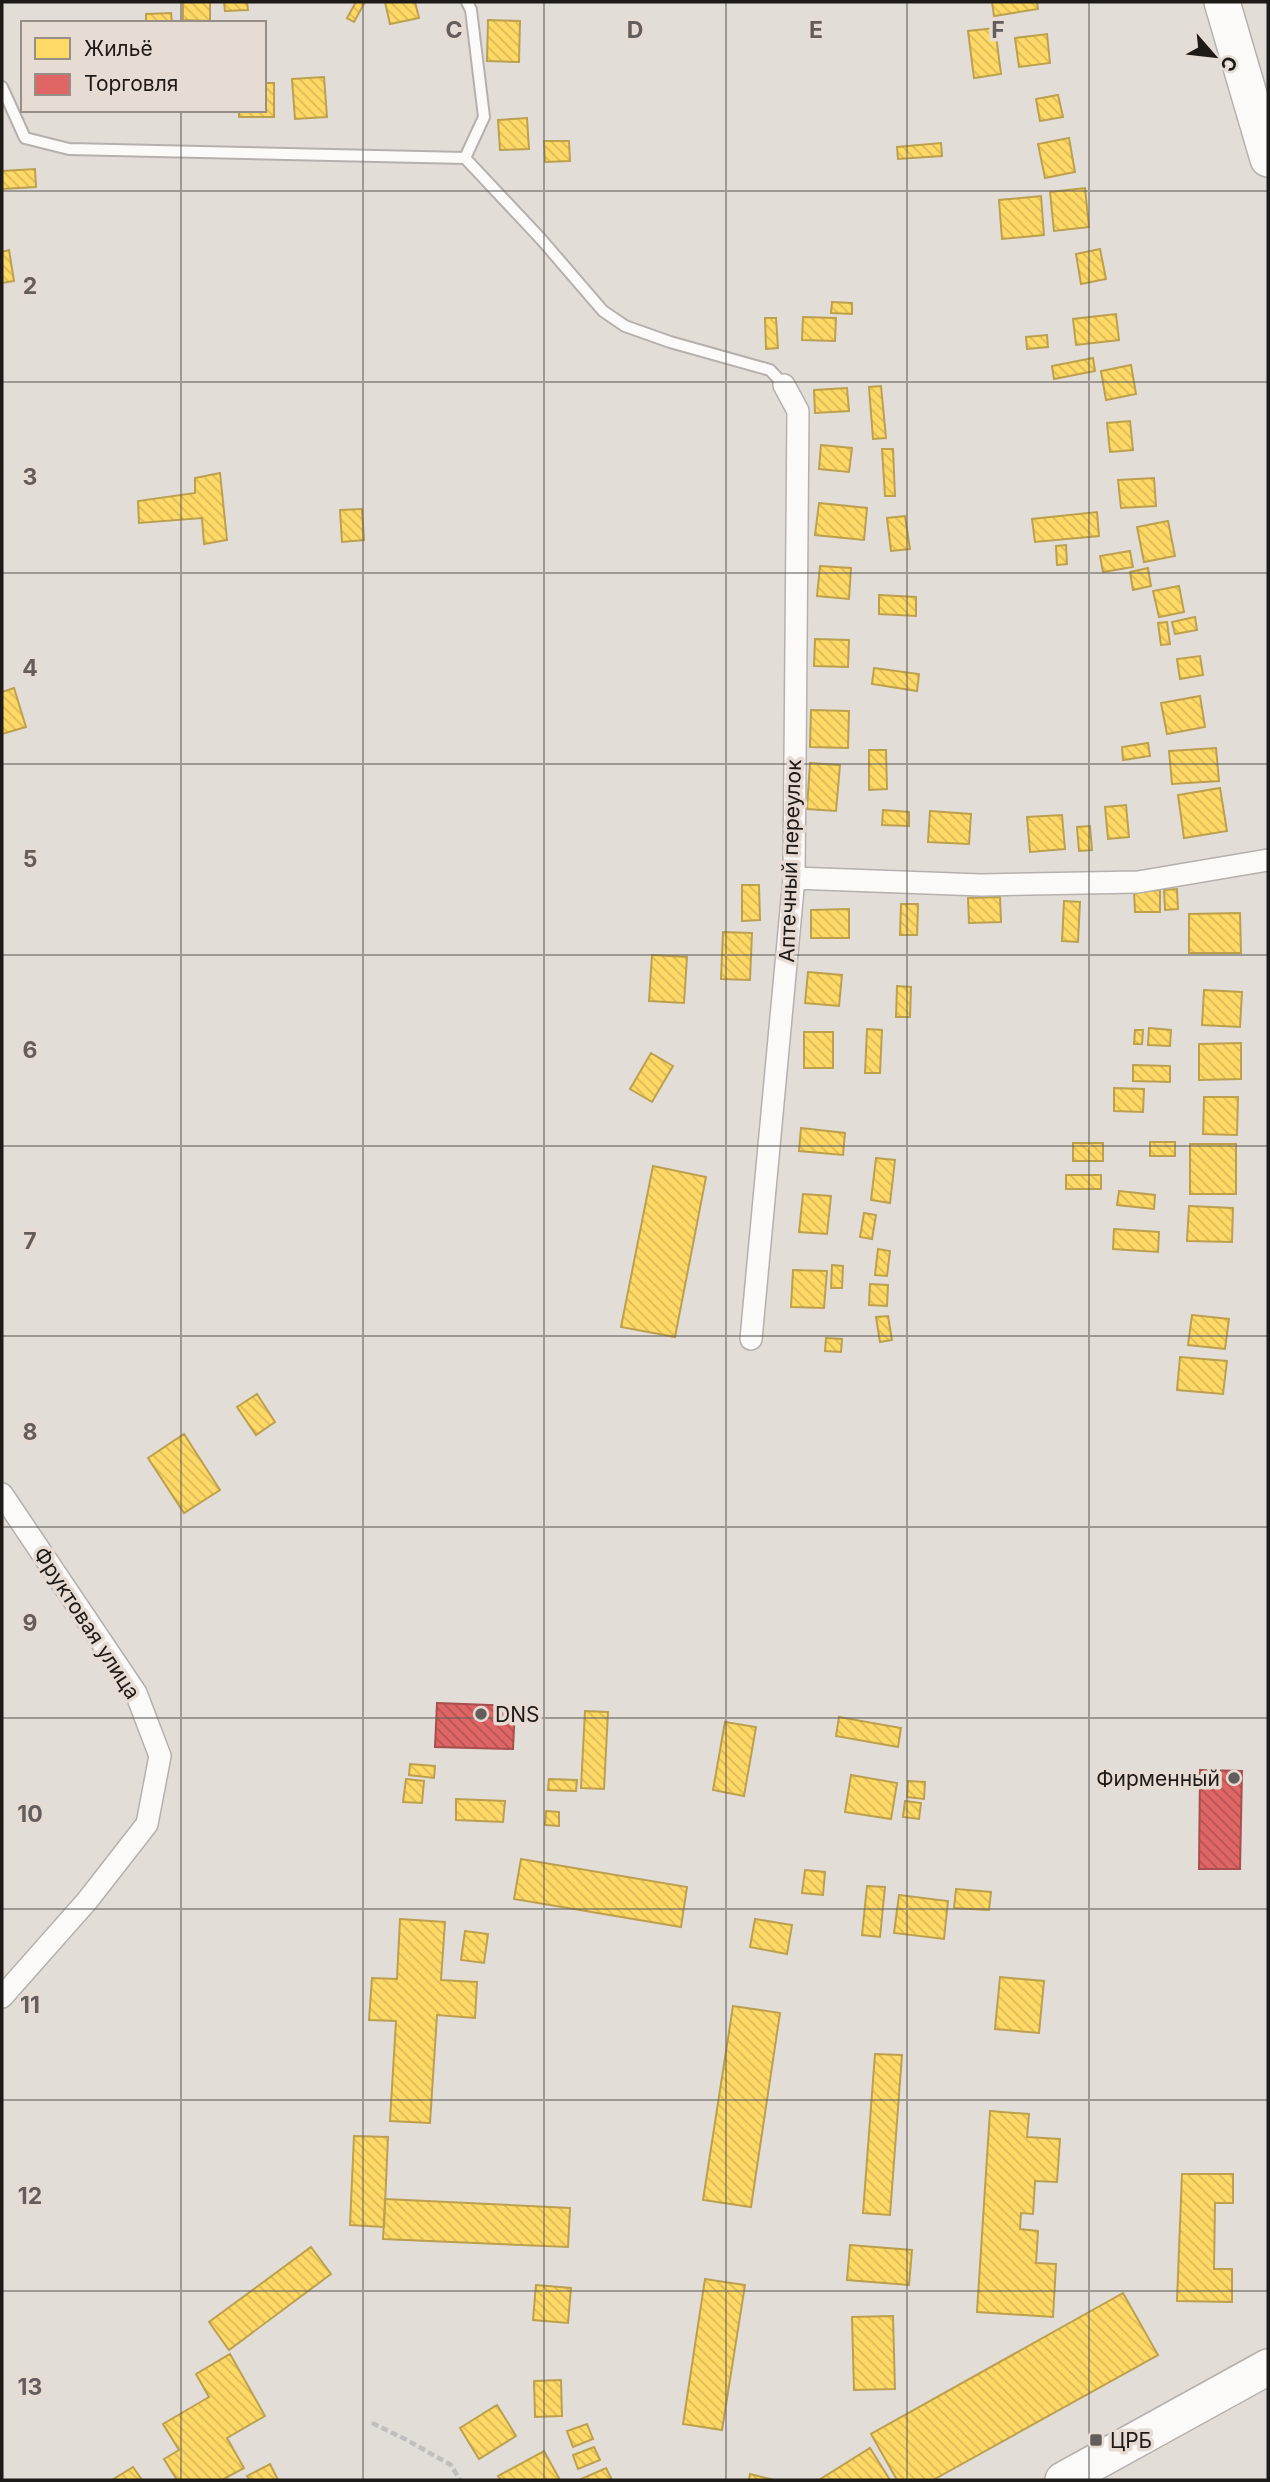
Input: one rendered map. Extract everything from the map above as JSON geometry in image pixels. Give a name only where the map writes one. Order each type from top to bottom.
[{"type":"main road","points":[[1222,2],[1268,159]]},
{"type":"main road","points":[[1063,2480],[1268,2367]]},
{"type":"street","name":"Аптечный переулок","points":[[751,1339],[794,878],[798,411],[784,385]]},
{"type":"street","points":[[794,878],[981,885],[1138,883],[1268,860]]},
{"type":"street","name":"Фруктовая улица","points":[[2,1494],[136,1693],[160,1756],[147,1824],[87,1901],[2,1997]]},
{"type":"lane","points":[[465,158],[484,117],[471,10],[467,2]]},
{"type":"lane","points":[[2,87],[25,138],[69,149],[465,158],[541,239],[603,311],[625,326],[670,342],[770,370],[784,385]]},
{"type":"path","points":[[372,2423],[451,2465],[460,2480]]},
{"type":"building: Жильё","points":[[183,2],[210,2],[210,21],[183,20]]},
{"type":"building: Жильё","points":[[224,2],[247,2],[248,10],[225,11]]},
{"type":"building: Жильё","points":[[356,2],[365,2],[354,22],[347,18]]},
{"type":"building: Жильё","points":[[385,2],[415,2],[419,18],[390,24]]},
{"type":"building: Жильё","points":[[992,2],[1037,2],[1038,9],[994,16]]},
{"type":"building: Жильё","points":[[171,13],[172,21],[146,21],[146,14]]},
{"type":"building: Жильё","points":[[488,20],[520,21],[519,62],[487,61]]},
{"type":"building: Жильё","points":[[995,28],[1001,74],[974,78],[968,31]]},
{"type":"building: Жильё","points":[[1047,34],[1050,63],[1019,67],[1015,38]]},
{"type":"building: Жильё","points":[[324,77],[327,117],[295,119],[292,79]]},
{"type":"building: Жильё","points":[[266,83],[274,83],[274,117],[239,117],[239,112],[266,112]]},
{"type":"building: Жильё","points":[[1058,95],[1063,117],[1040,121],[1036,99]]},
{"type":"building: Жильё","points":[[527,118],[529,149],[500,150],[498,120]]},
{"type":"building: Жильё","points":[[1069,138],[1075,172],[1045,178],[1038,144]]},
{"type":"building: Жильё","points":[[544,141],[569,141],[570,161],[545,162]]},
{"type":"building: Жильё","points":[[941,143],[942,156],[898,159],[897,147]]},
{"type":"building: Жильё","points":[[35,169],[36,187],[2,189],[2,171]]},
{"type":"building: Жильё","points":[[1085,188],[1089,227],[1054,231],[1050,192]]},
{"type":"building: Жильё","points":[[1041,196],[1044,235],[1002,239],[999,200]]},
{"type":"building: Жильё","points":[[1100,249],[1106,279],[1081,284],[1076,254]]},
{"type":"building: Жильё","points":[[9,250],[14,281],[2,283],[2,252]]},
{"type":"building: Жильё","points":[[832,302],[852,303],[852,314],[831,313]]},
{"type":"building: Жильё","points":[[1116,314],[1119,340],[1076,345],[1073,319]]},
{"type":"building: Жильё","points":[[803,317],[836,318],[835,341],[802,340]]},
{"type":"building: Жильё","points":[[765,318],[776,318],[778,348],[766,349]]},
{"type":"building: Жильё","points":[[1047,335],[1048,347],[1027,349],[1026,337]]},
{"type":"building: Жильё","points":[[1093,358],[1095,371],[1054,379],[1052,366]]},
{"type":"building: Жильё","points":[[1131,365],[1136,394],[1106,400],[1101,371]]},
{"type":"building: Жильё","points":[[881,386],[886,438],[873,439],[869,387]]},
{"type":"building: Жильё","points":[[847,388],[849,411],[815,413],[814,390]]},
{"type":"building: Жильё","points":[[1130,421],[1133,450],[1110,452],[1107,423]]},
{"type":"building: Жильё","points":[[821,445],[852,448],[849,472],[819,469]]},
{"type":"building: Жильё","points":[[882,449],[893,449],[895,496],[885,496]]},
{"type":"building: Жильё","points":[[220,473],[227,540],[204,544],[202,518],[139,523],[138,501],[195,493],[195,478]]},
{"type":"building: Жильё","points":[[1154,478],[1156,506],[1121,508],[1118,480]]},
{"type":"building: Жильё","points":[[819,503],[867,508],[864,540],[815,535]]},
{"type":"building: Жильё","points":[[362,509],[364,540],[342,542],[340,510]]},
{"type":"building: Жильё","points":[[1097,512],[1099,536],[1035,542],[1032,519]]},
{"type":"building: Жильё","points":[[905,516],[910,549],[891,551],[887,518]]},
{"type":"building: Жильё","points":[[1168,521],[1175,556],[1144,562],[1137,527]]},
{"type":"building: Жильё","points":[[1066,545],[1067,564],[1057,565],[1056,546]]},
{"type":"building: Жильё","points":[[1130,551],[1133,567],[1103,572],[1100,556]]},
{"type":"building: Жильё","points":[[820,566],[851,568],[849,599],[817,596]]},
{"type":"building: Жильё","points":[[1148,568],[1151,586],[1133,590],[1130,572]]},
{"type":"building: Жильё","points":[[1179,586],[1184,612],[1159,617],[1153,591]]},
{"type":"building: Жильё","points":[[879,595],[916,597],[916,616],[879,614]]},
{"type":"building: Жильё","points":[[1195,617],[1197,630],[1175,634],[1172,622]]},
{"type":"building: Жильё","points":[[1167,622],[1170,644],[1161,645],[1158,623]]},
{"type":"building: Жильё","points":[[815,639],[849,640],[848,667],[814,666]]},
{"type":"building: Жильё","points":[[1200,656],[1203,675],[1180,679],[1177,659]]},
{"type":"building: Жильё","points":[[874,668],[919,674],[917,691],[872,684]]},
{"type":"building: Жильё","points":[[14,688],[26,727],[2,734],[2,692]]},
{"type":"building: Жильё","points":[[1200,696],[1205,727],[1167,734],[1161,703]]},
{"type":"building: Жильё","points":[[811,710],[849,711],[848,748],[810,747]]},
{"type":"building: Жильё","points":[[1148,743],[1150,756],[1123,760],[1122,747]]},
{"type":"building: Жильё","points":[[1216,748],[1219,781],[1172,784],[1169,751]]},
{"type":"building: Жильё","points":[[869,750],[886,750],[887,789],[869,790]]},
{"type":"building: Жильё","points":[[810,763],[840,765],[836,811],[807,809]]},
{"type":"building: Жильё","points":[[1220,788],[1227,831],[1184,838],[1178,795]]},
{"type":"building: Жильё","points":[[1126,805],[1129,837],[1108,839],[1105,807]]},
{"type":"building: Жильё","points":[[883,810],[909,812],[909,826],[882,825]]},
{"type":"building: Жильё","points":[[930,811],[971,814],[969,844],[928,842]]},
{"type":"building: Жильё","points":[[1062,815],[1065,849],[1030,852],[1027,817]]},
{"type":"building: Жильё","points":[[1090,826],[1092,850],[1079,851],[1077,827]]},
{"type":"building: Жильё","points":[[742,885],[759,885],[760,920],[742,921]]},
{"type":"building: Жильё","points":[[1177,889],[1178,909],[1165,910],[1164,890]]},
{"type":"building: Жильё","points":[[1160,890],[1160,912],[1135,912],[1134,891]]},
{"type":"building: Жильё","points":[[1000,897],[1001,922],[969,923],[968,898]]},
{"type":"building: Жильё","points":[[1064,901],[1080,902],[1078,942],[1062,941]]},
{"type":"building: Жильё","points":[[901,904],[918,904],[917,935],[900,935]]},
{"type":"building: Жильё","points":[[849,909],[849,938],[811,938],[811,910]]},
{"type":"building: Жильё","points":[[1240,913],[1241,953],[1189,953],[1189,914]]},
{"type":"building: Жильё","points":[[723,932],[752,933],[750,980],[721,979]]},
{"type":"building: Жильё","points":[[652,955],[687,957],[684,1003],[649,1001]]},
{"type":"building: Жильё","points":[[808,972],[842,975],[839,1006],[805,1003]]},
{"type":"building: Жильё","points":[[897,986],[911,987],[910,1017],[896,1017]]},
{"type":"building: Жильё","points":[[1204,990],[1242,992],[1240,1027],[1202,1025]]},
{"type":"building: Жильё","points":[[1149,1028],[1171,1030],[1170,1046],[1148,1045]]},
{"type":"building: Жильё","points":[[867,1029],[882,1030],[880,1073],[865,1073]]},
{"type":"building: Жильё","points":[[1135,1030],[1143,1030],[1142,1044],[1134,1044]]},
{"type":"building: Жильё","points":[[804,1032],[833,1032],[833,1068],[804,1068]]},
{"type":"building: Жильё","points":[[1241,1043],[1241,1079],[1199,1080],[1199,1044]]},
{"type":"building: Жильё","points":[[651,1053],[673,1066],[652,1102],[630,1089]]},
{"type":"building: Жильё","points":[[1133,1065],[1170,1066],[1170,1082],[1133,1081]]},
{"type":"building: Жильё","points":[[1114,1088],[1144,1089],[1143,1112],[1114,1111]]},
{"type":"building: Жильё","points":[[1204,1097],[1238,1097],[1237,1135],[1203,1134]]},
{"type":"building: Жильё","points":[[801,1128],[845,1133],[843,1155],[799,1151]]},
{"type":"building: Жильё","points":[[1150,1142],[1175,1142],[1175,1156],[1150,1156]]},
{"type":"building: Жильё","points":[[1073,1143],[1103,1143],[1103,1161],[1073,1161]]},
{"type":"building: Жильё","points":[[1190,1144],[1236,1144],[1236,1194],[1190,1194]]},
{"type":"building: Жильё","points":[[876,1158],[895,1160],[890,1203],[871,1200]]},
{"type":"building: Жильё","points":[[653,1166],[706,1177],[675,1337],[621,1327]]},
{"type":"building: Жильё","points":[[1066,1175],[1101,1175],[1101,1189],[1066,1189]]},
{"type":"building: Жильё","points":[[1119,1191],[1155,1195],[1154,1209],[1117,1205]]},
{"type":"building: Жильё","points":[[803,1194],[831,1196],[827,1234],[799,1232]]},
{"type":"building: Жильё","points":[[1189,1206],[1233,1208],[1232,1242],[1187,1241]]},
{"type":"building: Жильё","points":[[864,1213],[876,1215],[872,1239],[860,1237]]},
{"type":"building: Жильё","points":[[1114,1229],[1159,1232],[1158,1252],[1113,1249]]},
{"type":"building: Жильё","points":[[878,1249],[890,1251],[887,1276],[875,1275]]},
{"type":"building: Жильё","points":[[832,1265],[843,1266],[842,1288],[831,1288]]},
{"type":"building: Жильё","points":[[793,1270],[827,1271],[824,1308],[791,1307]]},
{"type":"building: Жильё","points":[[870,1284],[888,1285],[887,1306],[869,1305]]},
{"type":"building: Жильё","points":[[1192,1315],[1229,1319],[1225,1349],[1188,1345]]},
{"type":"building: Жильё","points":[[888,1316],[892,1340],[880,1342],[876,1317]]},
{"type":"building: Жильё","points":[[826,1338],[842,1339],[841,1352],[825,1351]]},
{"type":"building: Жильё","points":[[1180,1357],[1227,1361],[1223,1394],[1177,1390]]},
{"type":"building: Жильё","points":[[257,1394],[275,1422],[256,1435],[237,1407]]},
{"type":"building: Жильё","points":[[184,1434],[220,1490],[184,1513],[148,1458]]},
{"type":"building: Жильё","points":[[585,1711],[608,1712],[604,1789],[581,1788]]},
{"type":"building: Жильё","points":[[839,1717],[901,1728],[898,1747],[836,1736]]},
{"type":"building: Жильё","points":[[725,1722],[756,1727],[744,1796],[713,1790]]},
{"type":"building: Жильё","points":[[410,1764],[435,1766],[434,1778],[409,1775]]},
{"type":"building: Жильё","points":[[851,1775],[897,1783],[891,1819],[845,1812]]},
{"type":"building: Жильё","points":[[406,1779],[424,1781],[422,1803],[403,1802]]},
{"type":"building: Жильё","points":[[549,1779],[577,1780],[576,1791],[548,1790]]},
{"type":"building: Жильё","points":[[908,1781],[925,1782],[924,1799],[907,1797]]},
{"type":"building: Жильё","points":[[456,1799],[505,1801],[503,1822],[456,1820]]},
{"type":"building: Жильё","points":[[905,1801],[921,1803],[919,1819],[903,1817]]},
{"type":"building: Жильё","points":[[546,1811],[559,1812],[559,1826],[545,1825]]},
{"type":"building: Жильё","points":[[521,1859],[687,1887],[681,1927],[514,1899]]},
{"type":"building: Жильё","points":[[805,1870],[825,1872],[823,1895],[802,1893]]},
{"type":"building: Жильё","points":[[867,1886],[885,1887],[880,1937],[862,1935]]},
{"type":"building: Жильё","points":[[956,1889],[991,1892],[989,1910],[954,1908]]},
{"type":"building: Жильё","points":[[899,1895],[948,1901],[944,1939],[894,1933]]},
{"type":"building: Жильё","points":[[400,1919],[445,1922],[441,1980],[477,1982],[475,2018],[437,2015],[430,2123],[390,2121],[396,2021],[369,2020],[372,1978],[397,1979]]},
{"type":"building: Жильё","points":[[755,1919],[792,1925],[787,1954],[750,1947]]},
{"type":"building: Жильё","points":[[465,1931],[488,1934],[484,1963],[461,1960]]},
{"type":"building: Жильё","points":[[1000,1977],[1044,1981],[1039,2033],[995,2029]]},
{"type":"building: Жильё","points":[[733,2006],[780,2013],[751,2207],[703,2200]]},
{"type":"building: Жильё","points":[[875,2054],[902,2055],[890,2215],[863,2213]]},
{"type":"building: Жильё","points":[[990,2111],[1029,2114],[1027,2137],[1060,2139],[1057,2182],[1035,2181],[1033,2214],[1021,2213],[1020,2229],[1038,2231],[1036,2263],[1056,2264],[1053,2317],[977,2312]]},
{"type":"building: Жильё","points":[[354,2136],[388,2137],[384,2227],[350,2225]]},
{"type":"building: Жильё","points":[[1182,2174],[1233,2174],[1233,2203],[1215,2203],[1214,2269],[1232,2269],[1232,2302],[1177,2301]]},
{"type":"building: Жильё","points":[[385,2199],[570,2208],[568,2247],[383,2239]]},
{"type":"building: Жильё","points":[[850,2245],[912,2250],[909,2285],[847,2280]]},
{"type":"building: Жильё","points":[[311,2247],[331,2274],[229,2350],[209,2322]]},
{"type":"building: Жильё","points":[[705,2279],[745,2285],[722,2430],[683,2424]]},
{"type":"building: Жильё","points":[[536,2285],[571,2288],[568,2323],[533,2320]]},
{"type":"building: Жильё","points":[[1123,2293],[1158,2355],[933,2480],[897,2480],[871,2434]]},
{"type":"building: Жильё","points":[[893,2316],[895,2389],[854,2390],[852,2317]]},
{"type":"building: Жильё","points":[[230,2354],[265,2416],[227,2438],[244,2468],[222,2480],[177,2480],[164,2459],[179,2450],[163,2424],[209,2397],[196,2374]]},
{"type":"building: Жильё","points":[[561,2380],[562,2416],[535,2417],[534,2381]]},
{"type":"building: Жильё","points":[[497,2405],[516,2436],[479,2459],[460,2428]]},
{"type":"building: Жильё","points":[[587,2424],[593,2439],[573,2447],[567,2431]]},
{"type":"building: Жильё","points":[[594,2447],[600,2460],[578,2469],[573,2455]]},
{"type":"building: Жильё","points":[[870,2448],[890,2480],[819,2480]]},
{"type":"building: Жильё","points":[[544,2451],[560,2480],[501,2480],[498,2476]]},
{"type":"building: Жильё","points":[[270,2464],[278,2480],[250,2480],[247,2476]]},
{"type":"building: Жильё","points":[[133,2467],[142,2480],[112,2480]]},
{"type":"building: Жильё","points":[[606,2468],[612,2480],[579,2480]]},
{"type":"building: Жильё","points":[[750,2474],[774,2480],[749,2480]]},
{"type":"building: Торговля","points":[[437,1703],[515,1706],[513,1749],[435,1747]]},
{"type":"building: Торговля","points":[[1200,1770],[1242,1771],[1240,1869],[1199,1869]]},
{"type":"place","name":"DNS","points":[[481,1714]]},
{"type":"place","name":"Фирменный","points":[[1234,1778]]},
{"type":"place","name":"ЦРБ","points":[[1096,2440]]}]
